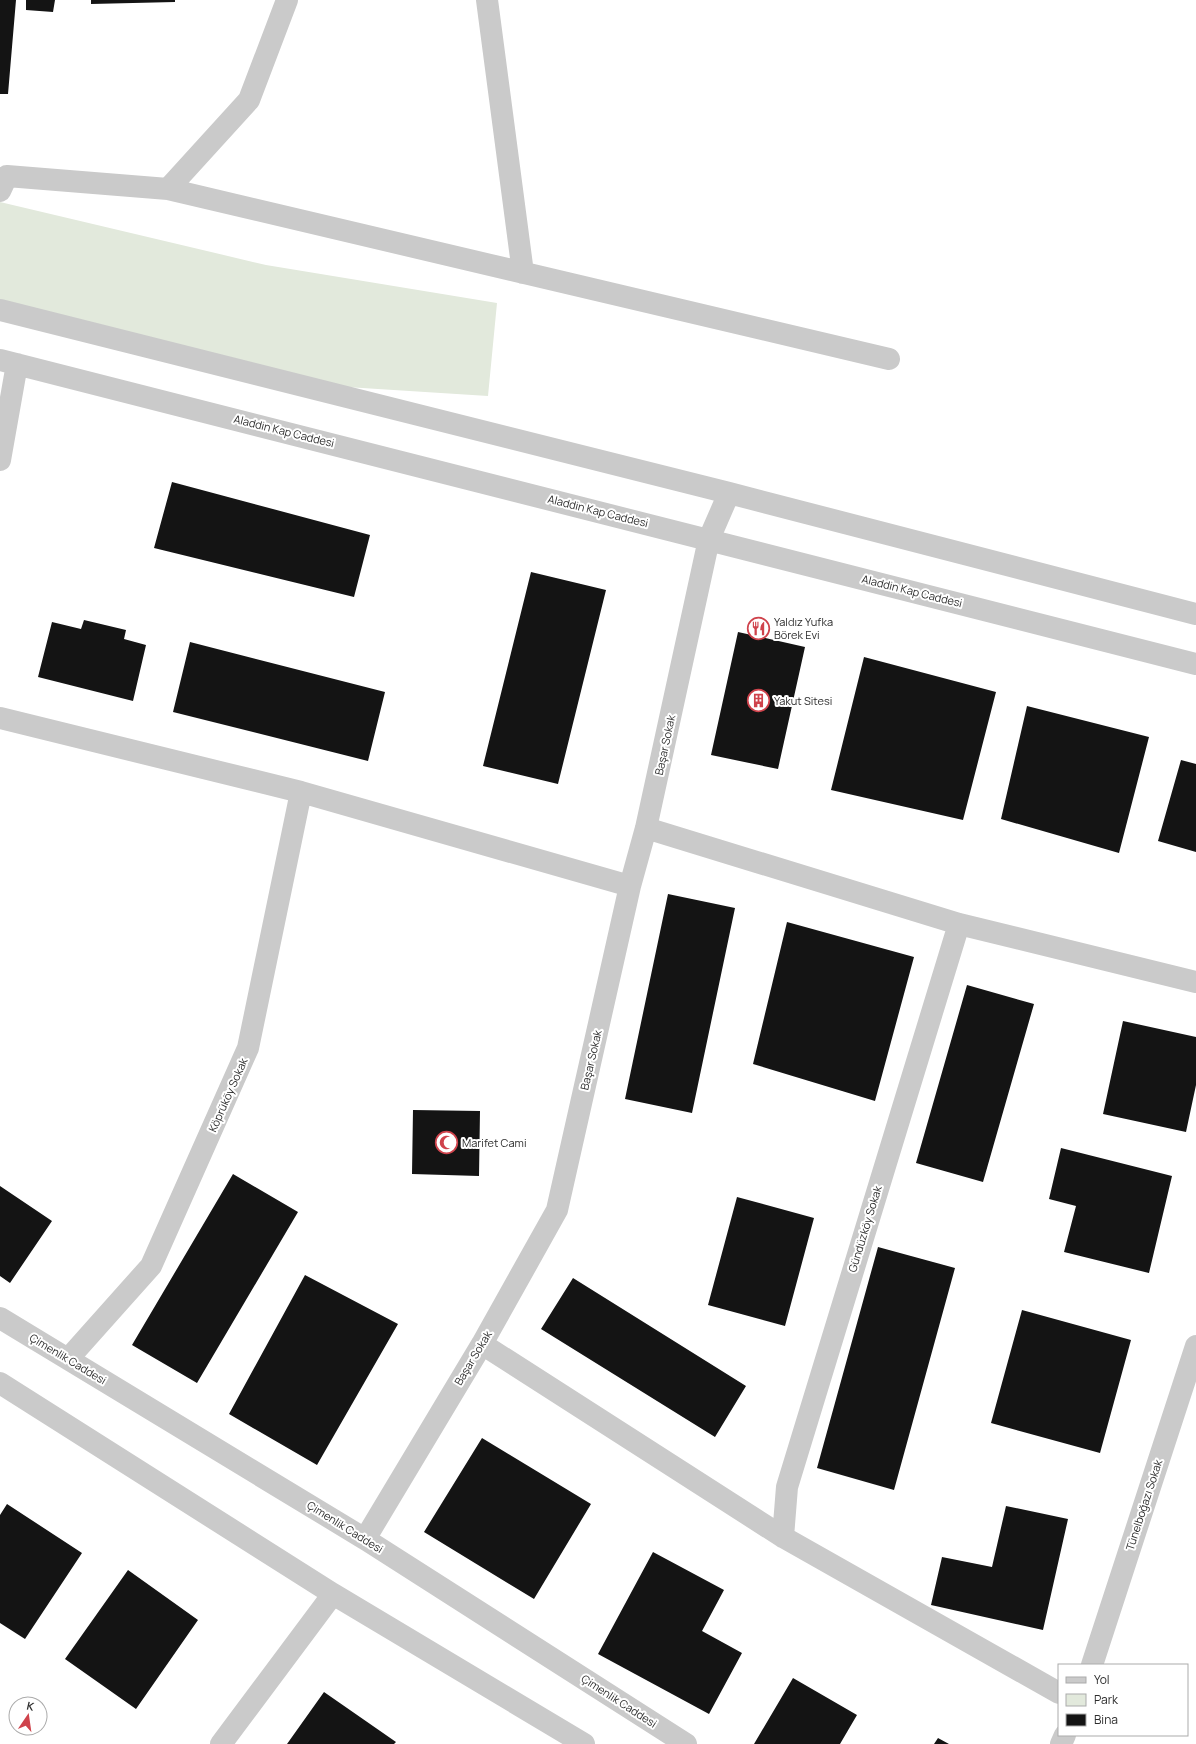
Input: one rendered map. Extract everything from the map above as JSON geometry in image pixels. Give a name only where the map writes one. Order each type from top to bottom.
[{"type":"street","points":[[168,189],[249,100],[287,0]]},
{"type":"street","points":[[487,0],[523,273]]},
{"type":"street","points":[[0,191],[7,176],[168,189],[889,359]]},
{"type":"street","points":[[0,310],[729,493],[1196,614]]},
{"type":"street","points":[[0,460],[8,362]]},
{"type":"street","name":"Aladdin Kap Caddesi","points":[[8,362],[1196,664]]},
{"type":"street","name":"Başar Sokak","points":[[365,1539],[482,1344],[557,1210],[630,886],[646,828],[709,539],[729,493]]},
{"type":"street","points":[[0,718],[301,792],[630,886]]},
{"type":"street","name":"Köprüköy Sokak","points":[[68,1359],[152,1266],[248,1048],[301,792]]},
{"type":"street","points":[[646,828],[959,924],[1196,982]]},
{"type":"street","name":"Gündüzköy Sokak","points":[[783,1537],[787,1487],[959,924]]},
{"type":"street","name":"Çimenlik Caddesi","points":[[0,1318],[365,1539],[686,1744]]},
{"type":"street","points":[[482,1344],[783,1537],[1058,1692]]},
{"type":"street","name":"Tünelboğazı Sokak","points":[[1092,1664],[1196,1346]]},
{"type":"street","points":[[0,1383],[333,1594],[584,1744]]},
{"type":"street","points":[[221,1744],[333,1594]]},
{"type":"green space","points":[[0,202],[266,265],[497,303],[488,396],[315,385],[0,307]]},
{"type":"building","points":[[0,0],[16,0],[8,94],[0,94]]},
{"type":"building","points":[[26,0],[55,0],[53,12],[26,10]]},
{"type":"building","points":[[91,0],[175,0],[175,2],[91,4]]},
{"type":"building","points":[[172,482],[370,535],[354,597],[154,548]]},
{"type":"building","points":[[531,572],[606,590],[558,784],[483,766]]},
{"type":"building","points":[[84,620],[126,630],[124,639],[146,645],[133,701],[38,677],[52,622],[81,629]]},
{"type":"building","name":"Yakut Sitesi","points":[[738,632],[805,647],[778,769],[711,755]]},
{"type":"building","points":[[190,642],[385,692],[368,761],[173,712]]},
{"type":"building","points":[[864,657],[996,692],[963,820],[831,790]]},
{"type":"building","points":[[1027,706],[1149,737],[1119,853],[1001,819]]},
{"type":"building","points":[[1181,760],[1196,764],[1196,852],[1158,841]]},
{"type":"building","points":[[668,894],[735,908],[692,1113],[625,1099]]},
{"type":"building","points":[[787,922],[914,957],[875,1101],[753,1064]]},
{"type":"building","points":[[967,985],[1034,1004],[983,1182],[916,1163]]},
{"type":"building","points":[[1123,1021],[1196,1037],[1196,1085],[1186,1132],[1103,1114]]},
{"type":"building","name":"Marifet Cami","points":[[413,1110],[480,1111],[479,1176],[412,1174]]},
{"type":"building","points":[[1061,1148],[1172,1176],[1149,1273],[1064,1252],[1076,1206],[1049,1199]]},
{"type":"building","points":[[233,1174],[298,1212],[197,1383],[132,1345]]},
{"type":"building","points":[[0,1186],[52,1221],[10,1283],[0,1276]]},
{"type":"building","points":[[737,1197],[814,1218],[785,1326],[708,1305]]},
{"type":"building","points":[[878,1247],[955,1268],[894,1490],[817,1468]]},
{"type":"building","points":[[305,1275],[398,1324],[317,1465],[229,1414]]},
{"type":"building","points":[[573,1278],[746,1386],[715,1437],[541,1329]]},
{"type":"building","points":[[1022,1310],[1131,1340],[1100,1453],[991,1423]]},
{"type":"building","points":[[482,1438],[591,1504],[534,1599],[424,1532]]},
{"type":"building","points":[[7,1504],[82,1553],[25,1639],[0,1623],[0,1515]]},
{"type":"building","points":[[1006,1506],[1068,1519],[1043,1630],[931,1605],[942,1557],[992,1567]]},
{"type":"building","points":[[653,1552],[724,1590],[702,1631],[742,1653],[709,1714],[598,1654]]},
{"type":"building","points":[[128,1570],[198,1620],[136,1709],[65,1659]]},
{"type":"building","points":[[793,1678],[857,1715],[840,1744],[754,1744]]},
{"type":"building","points":[[324,1692],[396,1742],[394,1744],[287,1744]]},
{"type":"building","points":[[938,1738],[949,1744],[934,1744]]},
{"type":"place","name":"Yaldız Yufka Börek Evi","points":[[758,628]]},
{"type":"place","name":"Yakut Sitesi","points":[[758,701]]},
{"type":"place","name":"Marifet Cami","points":[[446,1143]]}]
